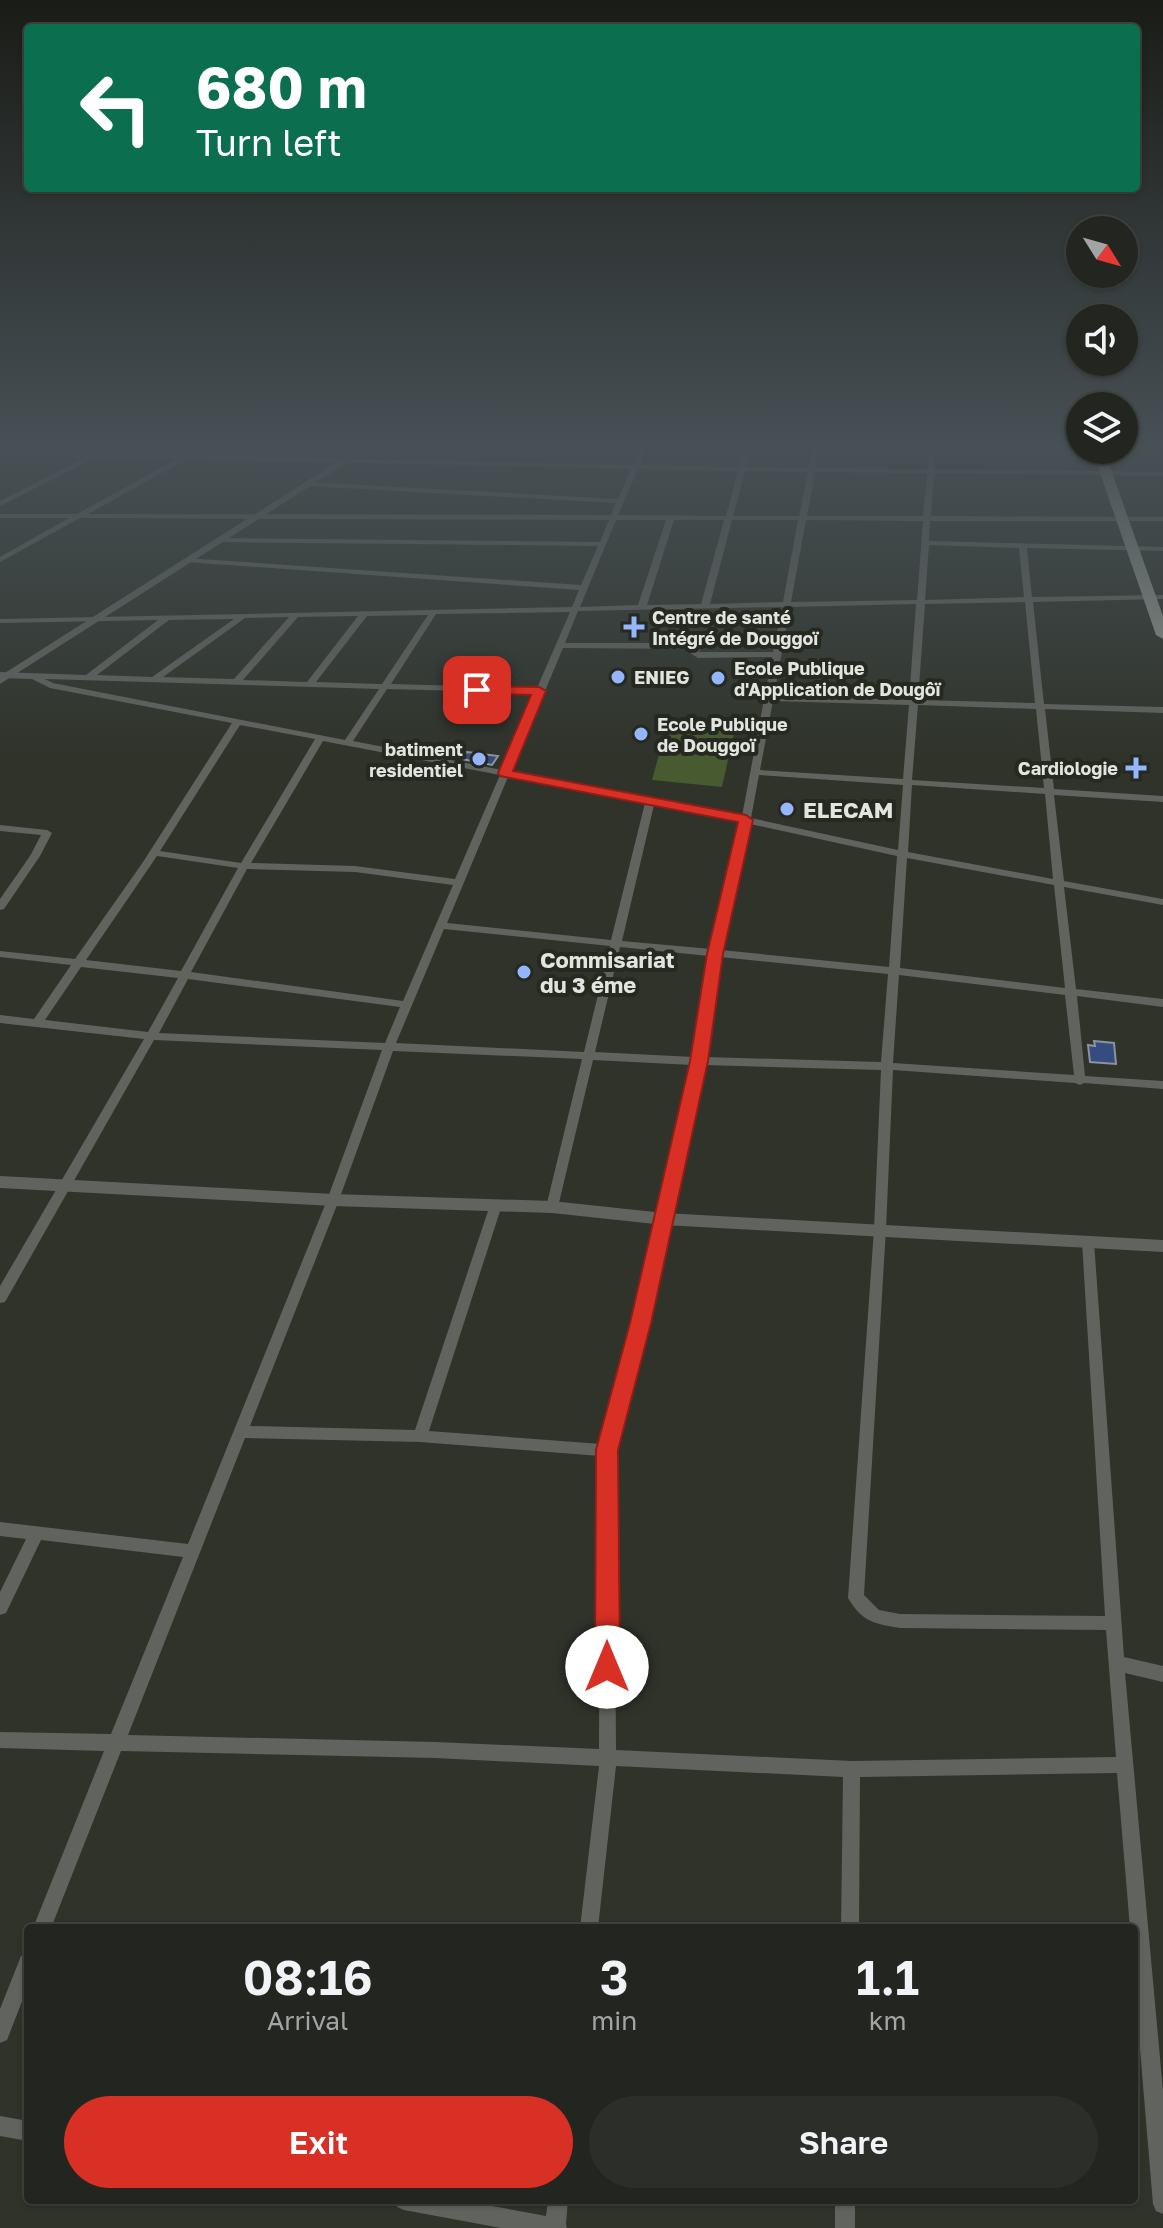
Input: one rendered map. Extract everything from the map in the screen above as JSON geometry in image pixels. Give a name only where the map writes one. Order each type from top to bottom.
[{"type":"main road","points":[[1134,550],[1156,597],[1163,635]]},
{"type":"street","points":[[0,560],[18,550]]},
{"type":"street","points":[[2,678],[202,550]]},
{"type":"street","points":[[44,1924],[333,1200],[389,1047],[601,550]]},
{"type":"street","points":[[642,607],[660,550]]},
{"type":"street","points":[[705,606],[719,550]]},
{"type":"street","points":[[589,1924],[608,1760],[607,1450],[641,1323],[699,1061],[715,954],[746,820],[796,550]]},
{"type":"street","points":[[926,550],[912,703],[887,1066],[880,1229],[856,1598],[875,1617],[900,1621],[1114,1623]]},
{"type":"street","points":[[1024,550],[1068,991],[1080,1081]]},
{"type":"street","points":[[186,560],[585,588]]},
{"type":"street","points":[[0,621],[1156,597]]},
{"type":"street","points":[[310,684],[365,613]]},
{"type":"street","points":[[348,742],[433,613]]},
{"type":"street","points":[[237,681],[296,615]]},
{"type":"street","points":[[155,679],[243,616]]},
{"type":"street","points":[[89,677],[166,618]]},
{"type":"street","points":[[560,645],[692,646],[698,647],[694,653],[698,655],[776,654]]},
{"type":"street","points":[[2,678],[89,677],[539,691]]},
{"type":"street","points":[[36,678],[50,685],[746,820],[902,854],[1163,902]]},
{"type":"street","points":[[768,698],[1163,710]]},
{"type":"street","points":[[37,1023],[153,853],[237,722]]},
{"type":"street","points":[[0,1298],[151,1036],[244,866],[320,738]]},
{"type":"street","points":[[754,772],[1163,799]]},
{"type":"street","points":[[552,1207],[650,801]]},
{"type":"street","points":[[0,828],[47,833],[0,907]]},
{"type":"street","points":[[153,853],[244,866],[355,869],[460,883]]},
{"type":"street","points":[[443,926],[894,971],[1163,1003]]},
{"type":"street","points":[[0,954],[408,1005]]},
{"type":"street","points":[[0,1019],[151,1036],[699,1061],[887,1066],[1163,1085]]},
{"type":"street","points":[[0,1182],[333,1200],[552,1207],[664,1219],[1163,1246]]},
{"type":"street","points":[[420,1436],[496,1205]]},
{"type":"street","points":[[1088,1242],[1116,1663],[1163,2204]]},
{"type":"street","points":[[239,1432],[420,1436],[607,1450]]},
{"type":"street","points":[[0,1529],[192,1551]]},
{"type":"street","points":[[0,1608],[36,1534]]},
{"type":"street","points":[[1116,1663],[1163,1674]]},
{"type":"street","points":[[0,1740],[435,1750],[852,1769],[1125,1765]]},
{"type":"street","points":[[850,1924],[852,1769]]},
{"type":"street","points":[[0,2033],[24,1973]]},
{"type":"street","points":[[0,2126],[24,2130]]},
{"type":"street","points":[[426,2204],[555,2228],[558,2204]]},
{"type":"street","points":[[845,2204],[845,2228]]},
{"type":"green space","points":[[669,718],[736,724],[722,787],[652,780]]},
{"type":"building","name":"batiment residentiel","points":[[467,752],[498,756],[492,765],[462,759]]},
{"type":"building","points":[[1094,1041],[1114,1043],[1116,1064],[1090,1062],[1088,1045],[1095,1046]]},
{"type":"place","name":"Centre de santé Intégré de Douggoï","points":[[634,627]]},
{"type":"place","name":"ENIEG","points":[[618,677]]},
{"type":"place","name":"Ecole Publique d'Application de Dougôï","points":[[718,678]]},
{"type":"place","name":"Ecole Publique de Douggoï","points":[[641,734]]},
{"type":"place","name":"batiment residentiel","points":[[479,759]]},
{"type":"place","name":"Cardiologie","points":[[1136,768]]},
{"type":"place","name":"ELECAM","points":[[787,809]]},
{"type":"place","name":"Commisariat du 3 éme","points":[[524,972]]},
{"type":"route","points":[[477,690],[539,691],[505,773],[746,820],[715,954],[699,1061],[641,1323],[607,1450],[607,1667]]}]
